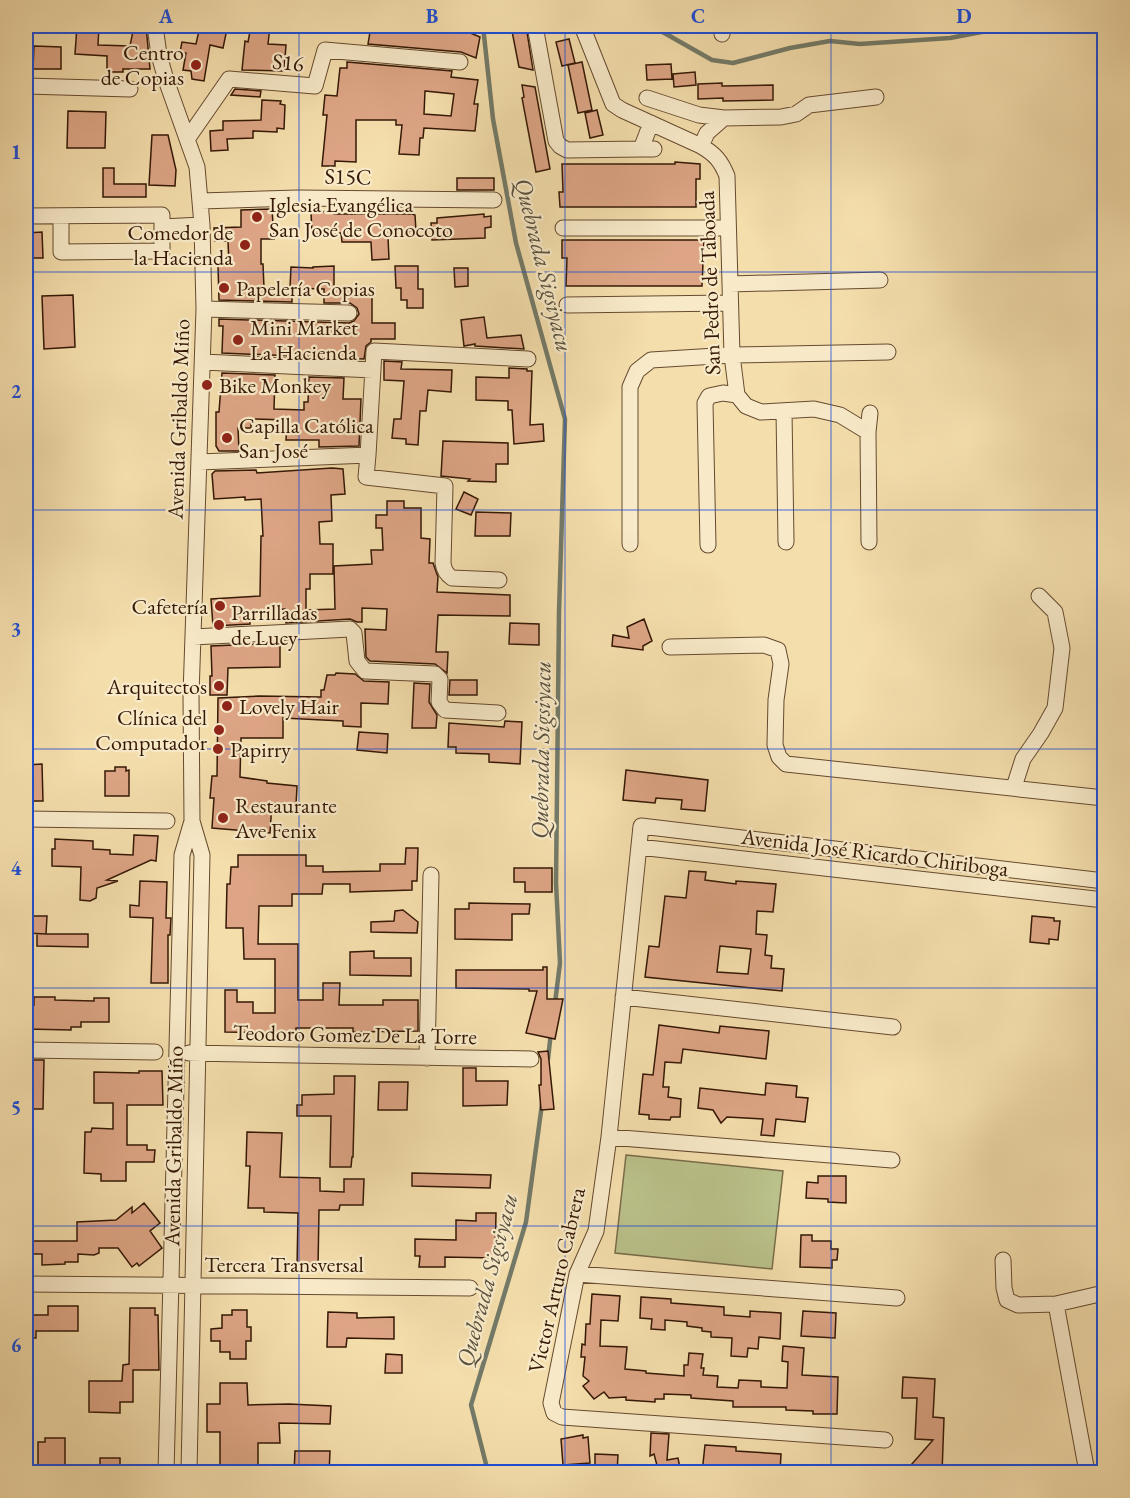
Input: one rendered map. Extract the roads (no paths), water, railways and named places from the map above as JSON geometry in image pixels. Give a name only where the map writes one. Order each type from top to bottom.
[{"type":"street","name":"Avenida Gribaldo Miño","points":[[155,26],[159,55],[166,80],[197,167],[201,201],[204,309],[191,695],[192,821],[202,855],[189,1473]]},
{"type":"street","points":[[549,26],[536,31],[556,141],[560,146],[567,150],[647,149],[651,123]]},
{"type":"street","name":"San Pedro de Taboada","points":[[582,26],[613,104],[701,146],[712,152],[722,163],[727,176],[732,355],[737,395],[746,406],[761,412],[813,409],[840,416],[868,432]]},
{"type":"street","name":"S16","points":[[188,138],[229,80],[315,86],[325,50],[460,62]]},
{"type":"street","points":[[26,86],[130,89]]},
{"type":"street","points":[[647,98],[699,116],[724,118],[781,117],[796,114],[809,105],[876,97]]},
{"type":"street","points":[[701,146],[707,133],[724,118]]},
{"type":"street","name":"S15C","points":[[201,201],[298,198],[494,200]]},
{"type":"street","points":[[26,216],[162,215],[162,251],[61,252],[61,216]]},
{"type":"street","points":[[162,227],[202,225]]},
{"type":"street","points":[[563,228],[728,228]]},
{"type":"street","points":[[730,284],[880,280]]},
{"type":"street","points":[[567,305],[730,303]]},
{"type":"street","points":[[204,309],[349,313]]},
{"type":"street","points":[[499,580],[448,576],[443,567],[445,486],[366,477],[374,351],[528,359]]},
{"type":"street","points":[[630,544],[630,387],[637,371],[651,360],[732,355],[888,352]]},
{"type":"street","points":[[203,362],[373,370]]},
{"type":"street","points":[[708,545],[705,403],[709,396],[723,393],[737,395]]},
{"type":"street","points":[[784,411],[786,542]]},
{"type":"street","points":[[869,542],[868,432],[870,413]]},
{"type":"street","points":[[199,462],[368,455]]},
{"type":"street","points":[[1014,787],[1023,759],[1055,708],[1062,648],[1055,612],[1039,596]]},
{"type":"street","points":[[193,637],[350,629],[354,633],[357,661],[365,671],[435,674],[440,679],[439,702],[442,709],[498,713]]},
{"type":"street","points":[[670,647],[764,645],[778,650],[781,664],[776,700],[775,745],[779,757],[786,764],[1104,798]]},
{"type":"street","points":[[26,819],[167,821]]},
{"type":"street","name":"Avenida Gribaldo Miño","points":[[166,1473],[182,855],[192,821]]},
{"type":"street","name":"Victor Arturo Cabrera","points":[[641,826],[609,1137],[596,1231],[577,1274],[551,1403],[554,1413],[562,1417],[885,1440]]},
{"type":"street","name":"Avenida José Ricardo Chiriboga","points":[[641,826],[1104,881]]},
{"type":"street","name":"Avenida José Ricardo Chiriboga","points":[[639,847],[1104,900]]},
{"type":"street","points":[[964,884],[966,864]]},
{"type":"street","points":[[427,1058],[431,875]]},
{"type":"street","points":[[623,997],[893,1027]]},
{"type":"street","points":[[26,1050],[155,1052]]},
{"type":"street","name":"Teodoro Gomez De La Torre","points":[[177,1053],[531,1059]]},
{"type":"street","points":[[609,1137],[892,1160]]},
{"type":"street","points":[[1003,1260],[1007,1300],[1018,1305],[1056,1304],[1104,1293]]},
{"type":"street","points":[[577,1274],[897,1298]]},
{"type":"street","name":"Tercera Transversal","points":[[26,1284],[470,1288]]},
{"type":"street","points":[[1056,1304],[1088,1473]]},
{"type":"waterway","name":"Quebrada Sigsiyacu","points":[[483,26],[493,119],[516,243],[565,419],[559,612],[556,883],[560,963],[555,1003]]},
{"type":"waterway","name":"Quebrada Sigsiyacu","points":[[652,26],[712,60],[733,63],[790,48],[830,41],[860,44],[950,38],[1013,26]]},
{"type":"waterway","name":"Quebrada Sigsiyacu","points":[[548,1059],[551,1032]]},
{"type":"waterway","name":"Quebrada Sigsiyacu","points":[[488,1472],[471,1405],[526,1222],[542,1104]]},
{"type":"place","name":"Centro de Copias","points":[[196,65]]},
{"type":"place","name":"Iglesia Evangélica San José de Conocoto","points":[[257,217]]},
{"type":"place","name":"Comedor de la Hacienda","points":[[245,245]]},
{"type":"place","name":"Papelería Copias","points":[[224,288]]},
{"type":"place","name":"Mini Market La Hacienda","points":[[238,340]]},
{"type":"place","name":"Bike Monkey","points":[[207,385]]},
{"type":"place","name":"Capilla Católica San José","points":[[227,438]]},
{"type":"place","name":"Cafetería","points":[[220,606]]},
{"type":"place","name":"Parrilladas de Lucy","points":[[219,625]]},
{"type":"place","name":"Arquitectos","points":[[219,686]]},
{"type":"place","name":"Lovely Hair","points":[[227,706]]},
{"type":"place","name":"Clínica del Computador","points":[[219,730]]},
{"type":"place","name":"Papirry","points":[[218,749]]},
{"type":"place","name":"Restaurante Ave Fenix","points":[[223,818]]}]
